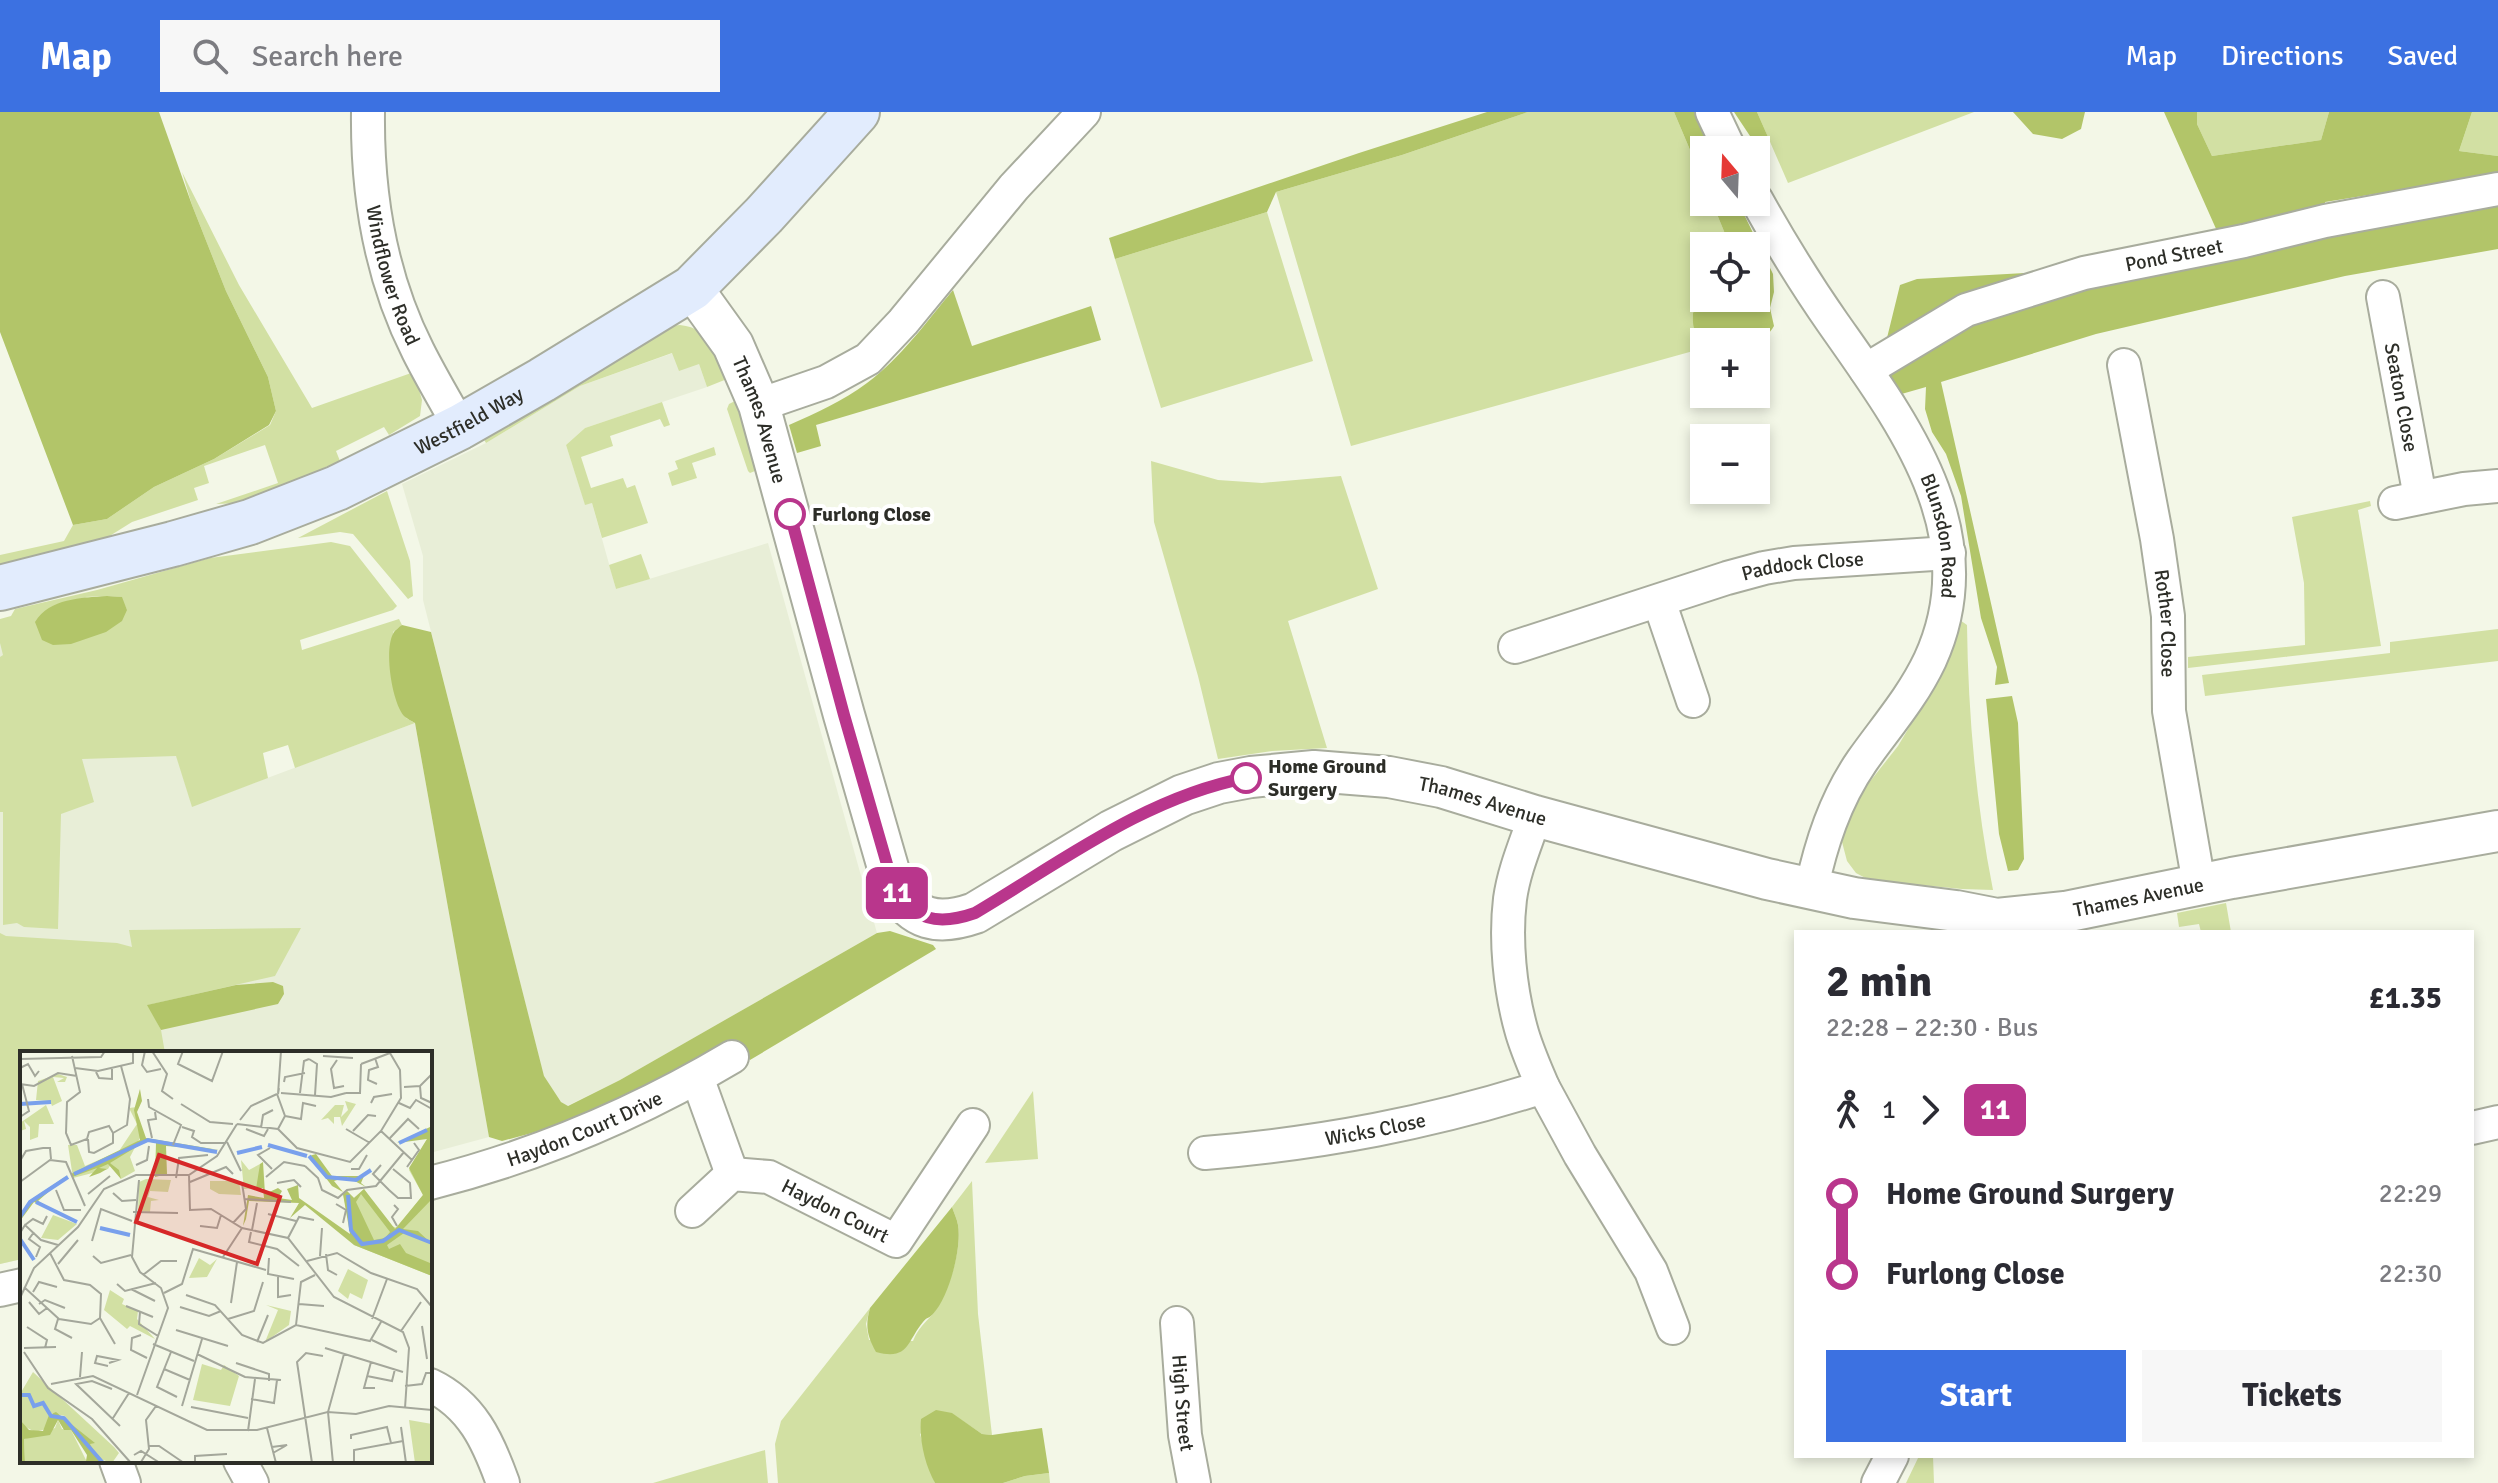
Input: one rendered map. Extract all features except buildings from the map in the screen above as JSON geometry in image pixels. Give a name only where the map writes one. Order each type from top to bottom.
[{"type":"main road","name":"Westfield Way","points":[[0,588],[250,522],[337,488],[460,427],[692,288],[764,215],[857,112]]},
{"type":"street","name":"Windflower Road","points":[[368,112],[369,181],[383,260],[409,331],[460,427]]},
{"type":"street","points":[[759,405],[826,382],[868,359],[903,322],[1014,187],[1084,112]]},
{"type":"street","points":[[1712,112],[1723,136]]},
{"type":"street","name":"Pond Street","points":[[1866,370],[1966,310],[2071,277],[2325,221],[2498,189]]},
{"type":"street","name":"Blunsdon Road","points":[[1767,216],[1832,322],[1892,408],[1923,463],[1935,491],[1949,553],[1948,595],[1941,631],[1931,658],[1917,687],[1841,796],[1822,842],[1811,890]]},
{"type":"street","name":"Thames Avenue","points":[[692,288],[733,345],[759,405],[893,885],[903,902],[915,913],[933,919],[943,920],[975,913],[1158,806],[1201,788],[1266,775],[1337,771],[1441,787],[1746,874],[1854,898],[1956,911],[1996,926],[2199,884],[2498,831]]},
{"type":"street","name":"Seaton Close","points":[[2383,297],[2407,500],[2498,486]]},
{"type":"street","name":"Rother Close","points":[[2124,365],[2164,585],[2169,638],[2169,711],[2199,884]]},
{"type":"street","name":"Paddock Close","points":[[1515,647],[1743,573],[1794,563],[1949,553]]},
{"type":"street","points":[[1659,601],[1693,701]]},
{"type":"street","points":[[1535,816],[1510,899],[1512,980],[1521,1030],[1543,1087],[1580,1155],[1651,1271],[1673,1328]]},
{"type":"street","name":"Haydon Court Drive","points":[[432,1182],[581,1133],[668,1094],[732,1057]]},
{"type":"street","points":[[692,1211],[732,1174],[696,1079]]},
{"type":"street","name":"Wicks Close","points":[[1205,1153],[1275,1147],[1418,1123],[1543,1087]]},
{"type":"street","points":[[2474,1128],[2498,1122]]},
{"type":"street","name":"Haydon Court","points":[[732,1174],[769,1177],[896,1241],[973,1125]]},
{"type":"street","points":[[0,1290],[20,1285]]},
{"type":"street","name":"High Street","points":[[1177,1323],[1185,1435],[1194,1483]]},
{"type":"street","points":[[432,1386],[452,1398],[476,1421],[494,1455],[503,1483]]},
{"type":"street","points":[[1878,1483],[1891,1458]]},
{"type":"street","points":[[117,1463],[124,1483]]},
{"type":"shaded area","points":[[673,353],[699,364],[707,387],[585,428],[566,445],[585,504],[592,503],[616,589],[768,543],[877,933],[620,1080],[567,1106],[544,1077],[423,600],[423,556],[402,484],[486,443],[580,386]]},
{"type":"shaded area","points":[[128,599],[192,806],[415,723],[489,1137],[432,1152],[432,1051],[20,1051],[20,1259],[0,1264],[0,636]]},
{"type":"green space","points":[[0,112],[159,112],[226,291],[268,377],[276,411],[269,425],[214,459],[154,487],[107,519],[73,525],[0,332]]},
{"type":"green space","points":[[1487,112],[1528,112],[1402,155],[1276,192],[1267,212],[1115,259],[1109,238]]},
{"type":"green space","points":[[1528,112],[1674,112],[1690,150],[1690,216],[1718,216],[1724,232],[1690,232],[1690,312],[1743,312],[1734,328],[1690,328],[1690,352],[1351,446],[1276,192],[1402,155]]},
{"type":"green space","points":[[1674,112],[1696,112],[1707,136],[1690,136],[1690,150]]},
{"type":"green space","points":[[1734,112],[1757,112],[1768,136],[1750,136]]},
{"type":"green space","points":[[1757,112],[1974,112],[1788,183]]},
{"type":"green space","points":[[2013,112],[2085,112],[2081,129],[2062,139],[2033,134]]},
{"type":"green space","points":[[2164,112],[2197,112],[2197,124],[2212,156],[2321,140],[2329,112],[2472,112],[2459,151],[2498,156],[2498,249],[2345,276],[2096,334],[1941,382],[2009,683],[1995,685],[1997,667],[1981,618],[1961,496],[1946,454],[1932,432],[1925,409],[1926,387],[1898,395],[1888,370],[1885,346],[1900,285],[1917,279],[2045,272],[2217,231]],"holes":[[[2462,180],[2326,214],[2325,202]]]},
{"type":"green space","points":[[2197,112],[2329,112],[2321,140],[2212,156],[2197,124]]},
{"type":"green space","points":[[2472,112],[2498,112],[2498,156],[2459,151]]},
{"type":"green space","points":[[182,172],[239,285],[312,408],[414,372],[422,400],[420,416],[389,435],[384,427],[336,451],[340,461],[243,503],[216,504],[278,483],[265,445],[204,466],[209,483],[194,488],[198,500],[132,522],[100,542],[0,568],[0,555],[64,541],[73,525],[107,519],[154,487],[214,459],[270,425],[276,411],[268,377],[226,291]]},
{"type":"green space","points":[[1267,212],[1313,361],[1161,408],[1115,259]]},
{"type":"green space","points":[[1718,216],[1745,216],[1753,232],[1724,232]]},
{"type":"green space","points":[[1770,268],[1773,274],[1774,292],[1770,308]]},
{"type":"green space","points":[[953,290],[972,346],[1091,306],[1101,340],[816,425],[821,446],[797,453],[789,425],[839,401],[879,373],[913,339]]},
{"type":"green space","points":[[1770,308],[1774,326],[1770,331],[1770,328],[1694,328],[1693,313],[1770,312]]},
{"type":"green space","points":[[680,325],[700,331],[706,337],[716,351],[727,379],[707,387],[699,364],[679,371],[672,353],[580,386],[486,443],[482,436],[670,326]]},
{"type":"green space","points":[[737,400],[760,469],[750,473],[727,409]]},
{"type":"green space","points":[[662,402],[670,425],[664,427],[660,419],[610,436],[613,446],[581,457],[591,488],[623,478],[627,488],[635,485],[648,523],[602,538],[592,503],[585,505],[566,445],[585,428]]},
{"type":"green space","points":[[714,447],[716,455],[692,463],[697,478],[672,486],[668,473],[678,469],[675,461]]},
{"type":"green space","points":[[1151,461],[1218,480],[1262,483],[1341,476],[1378,589],[1288,621],[1327,748],[1272,751],[1218,759],[1154,522]]},
{"type":"green space","points":[[387,491],[410,561],[413,596],[408,599],[353,534],[340,532],[298,538]]},
{"type":"green space","points":[[2370,501],[2371,506],[2358,510],[2381,646],[2188,668],[2188,657],[2305,645],[2304,583],[2292,517]]},
{"type":"green space","points":[[331,542],[350,546],[397,606],[393,610],[300,640],[302,650],[399,619],[402,625],[393,632],[406,718],[415,723],[295,768],[288,745],[263,753],[268,778],[192,807],[176,756],[82,759],[94,802],[61,814],[58,929],[24,927],[17,923],[3,925],[0,657],[3,655],[0,619],[11,616],[15,609],[210,558]],"holes":[[[107,596],[121,597],[127,610],[85,597]]]},
{"type":"green space","points":[[641,554],[650,579],[616,589],[609,565]]},
{"type":"green space","points":[[122,597],[127,610],[122,621],[106,632],[71,644],[53,645],[42,640],[35,622],[49,608],[67,601]]},
{"type":"green space","points":[[1957,618],[1967,625],[1974,758],[1993,890],[1869,880],[1856,873],[1847,861],[1842,842],[1853,803],[1898,746],[1929,694]]},
{"type":"green space","points":[[402,625],[431,632],[544,1076],[561,1102],[568,1106],[620,1080],[877,933],[890,931],[933,945],[936,949],[750,1060],[741,1044],[709,1052],[640,1092],[554,1127],[502,1141],[489,1137],[415,723],[400,709],[391,676],[390,642]]},
{"type":"green space","points":[[2498,629],[2498,661],[2205,696],[2202,675],[2390,653],[2390,642]]},
{"type":"green space","points":[[2012,696],[2018,723],[2024,859],[2018,870],[2008,871],[1999,834],[1986,699]]},
{"type":"green space","points":[[2226,903],[2231,930],[2200,930],[2199,924],[2179,927],[2177,913]]},
{"type":"green space","points":[[301,928],[275,976],[148,1005],[161,1030],[165,1051],[20,1051],[20,1259],[0,1264],[0,933],[132,947],[129,930]]},
{"type":"green space","points":[[273,982],[283,986],[284,994],[278,1004],[161,1030],[147,1005],[236,985]]},
{"type":"green space","points":[[1033,1091],[1038,1159],[985,1163]]},
{"type":"green space","points":[[972,1181],[978,1314],[992,1435],[982,1434],[951,1413],[920,1434],[935,1483],[778,1483],[775,1444],[781,1421],[870,1308],[866,1324],[869,1340],[913,1341],[935,1311],[956,1257],[959,1235],[952,1207]]},
{"type":"green space","points":[[952,1207],[958,1225],[958,1246],[953,1272],[939,1306],[923,1322],[906,1348],[895,1354],[876,1352],[868,1331],[870,1308]]},
{"type":"green space","points":[[936,1410],[952,1413],[982,1434],[1042,1428],[1049,1473],[1003,1483],[935,1483],[924,1452],[921,1419]]},
{"type":"green space","points":[[765,1450],[768,1483],[653,1483]]},
{"type":"green space","points":[[1918,1458],[1933,1458],[1934,1483],[1906,1483]]},
{"type":"green space","points":[[1049,1473],[1050,1483],[1003,1483],[1025,1476]]},
{"type":"bus line","name":"11","points":[[790,514],[893,885],[903,902],[915,913],[943,920],[975,913],[1158,806],[1201,788],[1246,778]]},
{"type":"place","name":"Furlong Close","points":[[790,514]]},
{"type":"place","name":"Home Ground Surgery","points":[[1246,778]]}]
